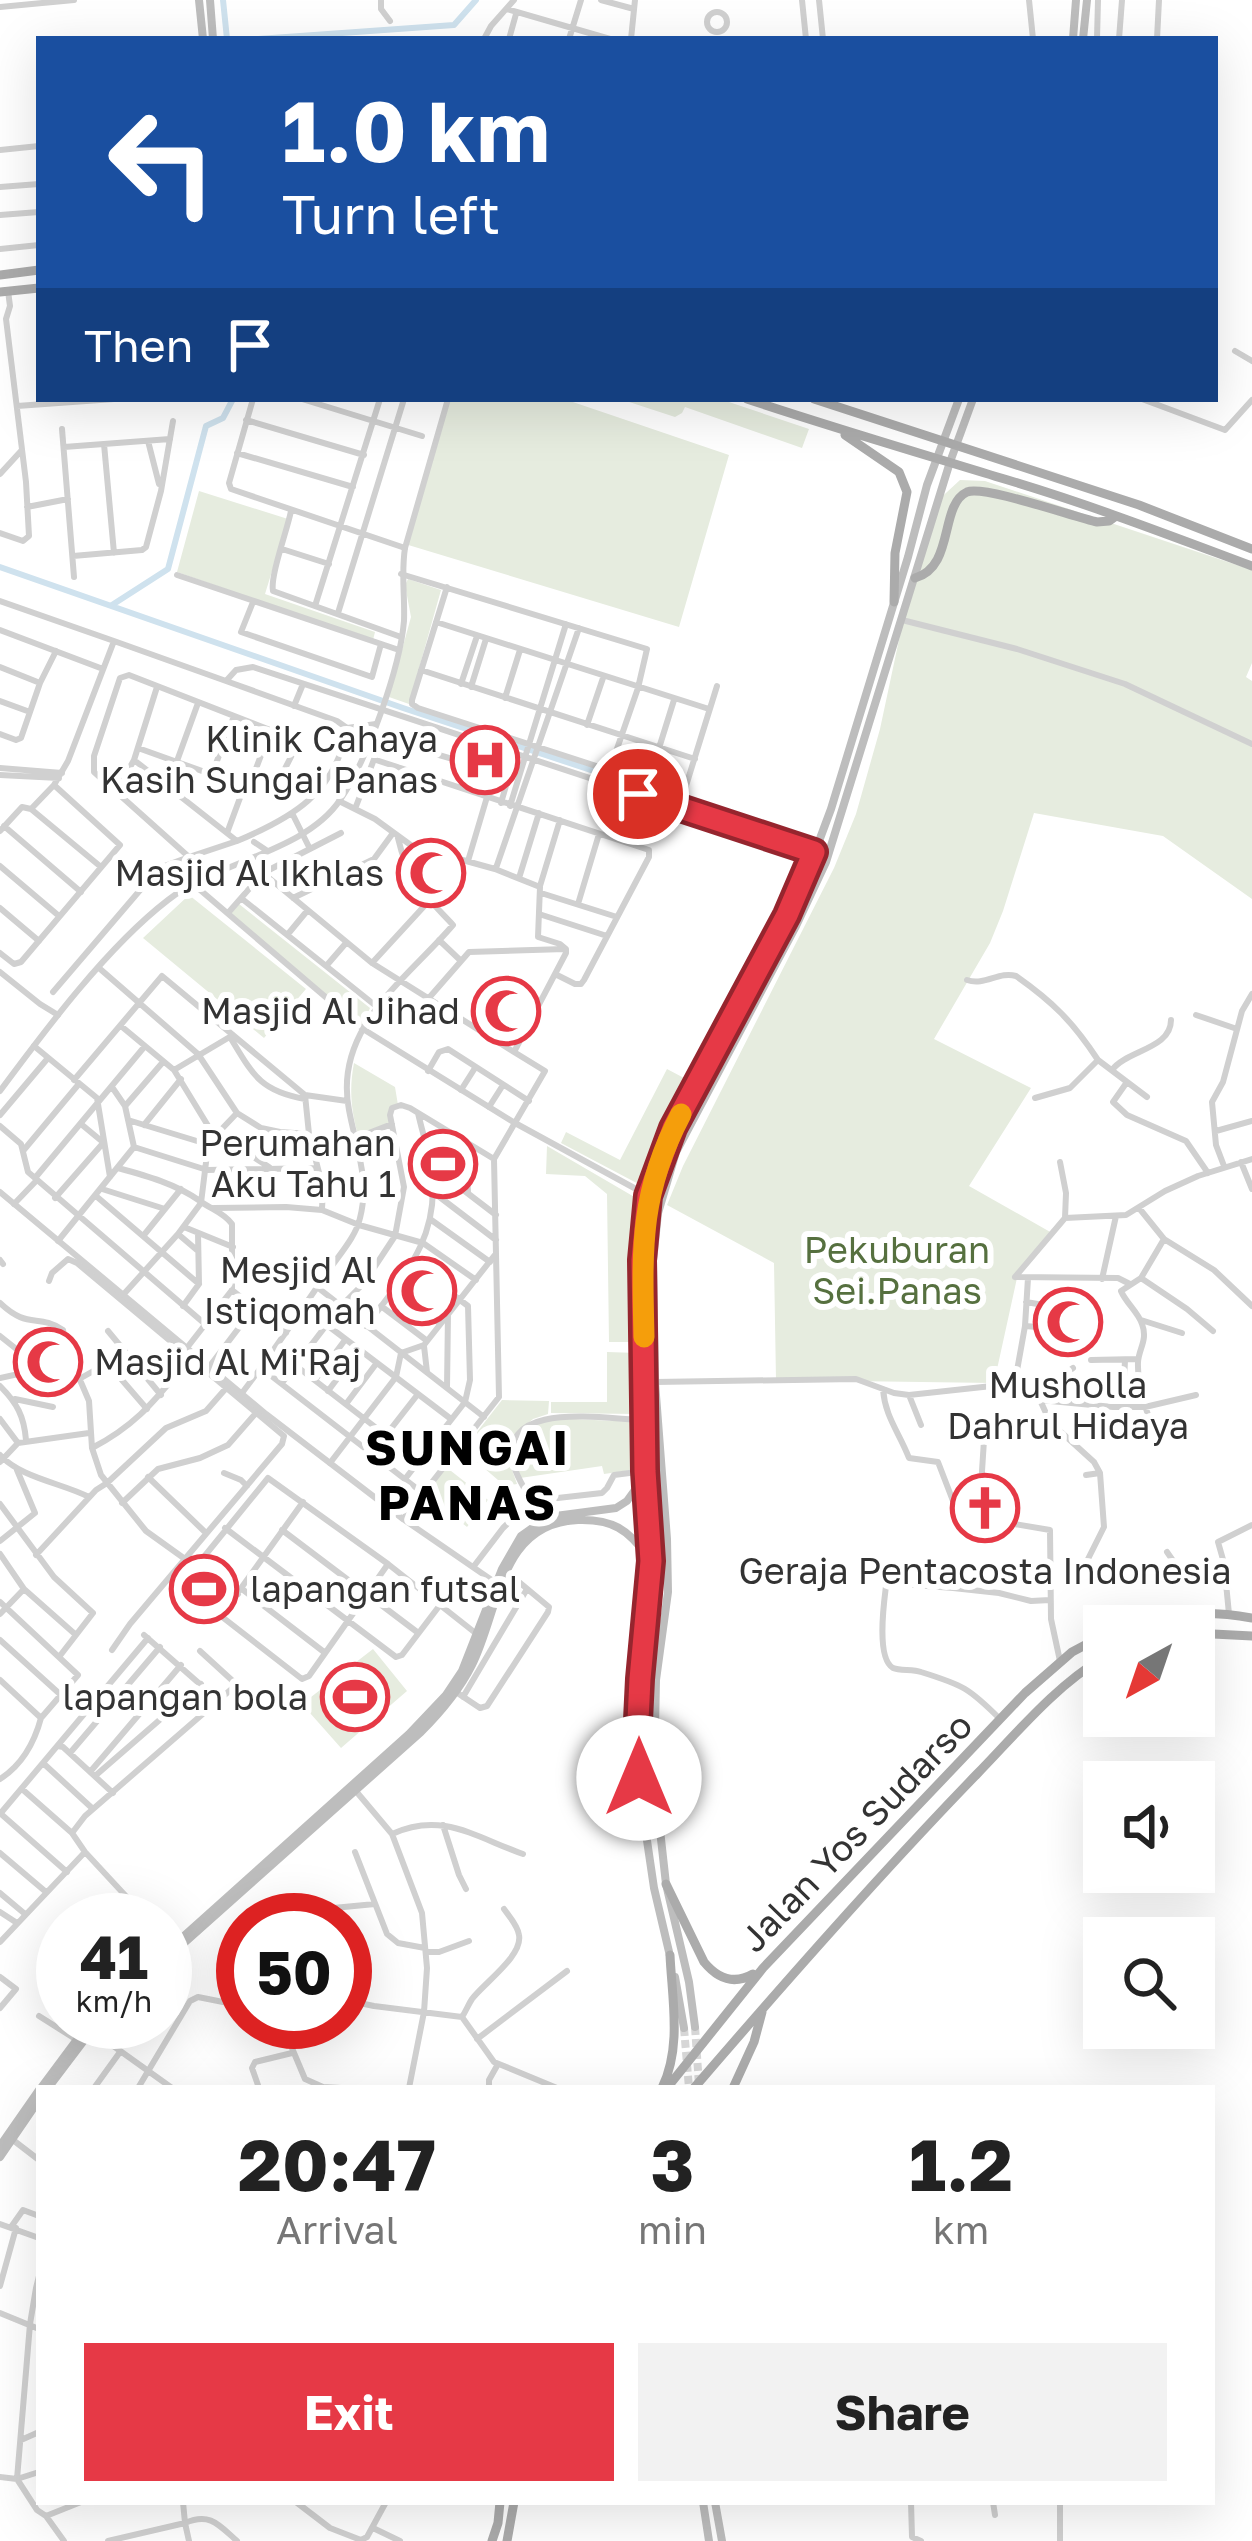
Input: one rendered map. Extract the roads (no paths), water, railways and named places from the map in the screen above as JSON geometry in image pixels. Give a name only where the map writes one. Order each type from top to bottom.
[{"type":"main road","points":[[200,0],[202,36]]},
{"type":"main road","points":[[210,0],[213,36]]},
{"type":"main road","points":[[1073,36],[1076,0]]},
{"type":"main road","points":[[1083,36],[1087,0]]},
{"type":"main road","points":[[0,275],[36,270]]},
{"type":"main road","points":[[4,291],[36,288]]},
{"type":"main road","points":[[756,402],[1116,516],[1252,566]]},
{"type":"main road","points":[[823,402],[1139,505],[1252,549]]},
{"type":"main road","points":[[958,402],[831,809],[787,915],[673,1128],[648,1196],[642,1260],[651,1561],[637,1741],[650,1860],[689,2028],[689,1982],[666,1884],[654,1776],[656,1680],[668,1568],[655,1382],[653,1261],[658,1213],[671,1163],[826,862],[972,402]]},
{"type":"main road","points":[[837,429],[889,463],[904,482],[906,511],[895,553],[894,602]]},
{"type":"main road","points":[[915,578],[934,568],[956,505],[974,490],[1097,522],[1116,516]]},
{"type":"main road","points":[[831,809],[843,813]]},
{"type":"main road","points":[[192,1929],[355,1790],[446,1695],[462,1672],[515,1545],[539,1520],[616,1508],[627,1502],[645,1473]]},
{"type":"main road","points":[[192,1928],[422,1732],[459,1694],[479,1659],[506,1572],[528,1537],[551,1523],[608,1521],[632,1538],[651,1561]]},
{"type":"main road","points":[[1215,1615],[1252,1618]]},
{"type":"main road","points":[[1215,1634],[1252,1636]]},
{"type":"main road","name":"Jalan Yos Sudarso","points":[[667,2085],[763,1968],[1000,1720],[1060,1661],[1083,1647]]},
{"type":"main road","name":"Jalan Yos Sudarso","points":[[697,2085],[832,1929],[1048,1700],[1083,1671]]},
{"type":"main road","points":[[640,1679],[656,1680]]},
{"type":"main road","points":[[650,1860],[662,1858]]},
{"type":"main road","points":[[666,1884],[713,1973],[723,1979],[744,1979],[763,1968]]},
{"type":"main road","points":[[816,1914],[832,1929]]},
{"type":"main road","points":[[666,2085],[674,2036],[670,1955]]},
{"type":"main road","points":[[734,2085],[764,2007]]},
{"type":"main road","points":[[46,2085],[71,2049]]},
{"type":"main road","points":[[46,2085],[74,2049]]},
{"type":"main road","points":[[0,2157],[34,2103]]},
{"type":"main road","points":[[0,2146],[34,2103]]},
{"type":"main road","points":[[492,2541],[500,2505]]},
{"type":"main road","points":[[507,2541],[513,2505]]},
{"type":"main road","points":[[703,2505],[709,2541]]},
{"type":"main road","points":[[716,2505],[722,2541]]},
{"type":"street","points":[[0,8],[74,0]]},
{"type":"street","points":[[381,0],[390,21]]},
{"type":"street","points":[[486,36],[514,0]]},
{"type":"street","points":[[569,36],[581,0]]},
{"type":"street","points":[[601,0],[635,4],[631,36]]},
{"type":"street","points":[[802,0],[806,36]]},
{"type":"street","points":[[819,0],[823,36]]},
{"type":"street","points":[[1029,0],[1033,36]]},
{"type":"street","points":[[1097,36],[1098,0]]},
{"type":"street","points":[[1120,36],[1122,0]]},
{"type":"street","points":[[1156,36],[1159,0]]},
{"type":"street","points":[[507,9],[600,36]]},
{"type":"street","points":[[510,36],[517,13]]},
{"type":"street","points":[[0,150],[36,146]]},
{"type":"street","points":[[0,187],[36,184]]},
{"type":"street","points":[[0,215],[36,212]]},
{"type":"street","points":[[0,249],[36,245]]},
{"type":"street","points":[[0,533],[26,541],[29,536],[3,315],[10,306],[4,291]]},
{"type":"street","points":[[1235,351],[1252,362]]},
{"type":"street","points":[[1150,402],[1225,430],[1252,400]]},
{"type":"street","points":[[17,406],[52,402]]},
{"type":"street","points":[[252,402],[228,487],[405,548]]},
{"type":"street","points":[[312,402],[422,436]]},
{"type":"street","points":[[315,606],[379,402]]},
{"type":"street","points":[[338,614],[403,402]]},
{"type":"street","points":[[0,1091],[58,1016],[150,915],[192,883],[303,835],[339,801],[376,724],[399,650],[405,548],[447,402]]},
{"type":"street","points":[[246,420],[364,455]]},
{"type":"street","points":[[73,556],[144,549],[161,491],[173,421]]},
{"type":"street","points":[[62,429],[74,577]]},
{"type":"street","points":[[64,447],[170,439]]},
{"type":"street","points":[[148,441],[161,491]]},
{"type":"street","points":[[104,444],[114,553]]},
{"type":"street","points":[[0,474],[21,451]]},
{"type":"street","points":[[237,453],[353,488]]},
{"type":"street","points":[[28,507],[68,499]]},
{"type":"street","points":[[291,511],[270,587],[278,594],[401,637]]},
{"type":"street","points":[[283,549],[329,564]]},
{"type":"street","points":[[177,574],[399,650]]},
{"type":"street","points":[[401,574],[645,647],[648,653],[610,770]]},
{"type":"street","points":[[446,586],[412,700],[415,707],[814,852]]},
{"type":"street","points":[[0,601],[347,728],[376,724]]},
{"type":"street","points":[[253,602],[241,632],[372,677],[381,644]]},
{"type":"street","points":[[902,620],[1017,649],[1125,684],[1252,744]]},
{"type":"street","points":[[436,622],[709,709]]},
{"type":"street","points":[[532,752],[566,624]]},
{"type":"street","points":[[495,869],[509,805],[550,714],[579,628]]},
{"type":"street","points":[[0,630],[104,669]]},
{"type":"street","points":[[461,684],[482,637]]},
{"type":"street","points":[[471,687],[482,637]]},
{"type":"street","points":[[31,809],[58,779],[114,641]]},
{"type":"street","points":[[504,699],[520,650]]},
{"type":"street","points":[[0,734],[21,738],[56,651]]},
{"type":"street","points":[[0,667],[40,683]]},
{"type":"street","points":[[226,681],[236,670],[253,667],[381,710],[610,770],[679,793],[685,789],[717,686]]},
{"type":"street","points":[[421,670],[695,759]]},
{"type":"street","points":[[138,748],[265,795],[273,792],[296,740],[129,675],[120,678],[92,764],[94,772],[189,857]]},
{"type":"street","points":[[587,725],[603,677]]},
{"type":"street","points":[[294,706],[303,684]]},
{"type":"street","points":[[116,792],[134,760],[157,687]]},
{"type":"street","points":[[659,748],[674,699]]},
{"type":"street","points":[[0,701],[30,712]]},
{"type":"street","points":[[176,762],[198,703]]},
{"type":"street","points":[[212,775],[234,716]]},
{"type":"street","points":[[52,992],[159,868],[246,840],[292,815],[334,768],[347,728]]},
{"type":"street","points":[[227,833],[271,729]]},
{"type":"street","points":[[355,809],[381,741],[388,739],[504,774],[509,805]]},
{"type":"street","points":[[134,760],[227,833],[264,851]]},
{"type":"street","points":[[376,760],[643,846],[650,854],[580,984],[555,974]]},
{"type":"street","points":[[0,771],[58,779],[120,843],[18,964],[0,953]]},
{"type":"street","points":[[468,861],[487,797]]},
{"type":"street","points":[[339,801],[412,846],[495,869],[617,916]]},
{"type":"street","points":[[82,892],[2,828],[22,806],[31,809],[101,867]]},
{"type":"street","points":[[519,878],[539,813]]},
{"type":"street","points":[[292,815],[310,849]]},
{"type":"street","points":[[538,951],[540,890],[560,820]]},
{"type":"street","points":[[226,914],[263,873],[341,833]]},
{"type":"street","points":[[578,904],[599,834]]},
{"type":"street","points":[[292,899],[374,859],[396,836]]},
{"type":"street","points":[[242,1394],[359,1225],[365,1182],[347,1101],[348,1068],[363,1029],[376,1006],[453,926],[428,902],[404,862],[396,836]]},
{"type":"street","points":[[0,866],[59,916]]},
{"type":"street","points":[[263,873],[372,964],[544,1069],[494,1159],[500,1396],[403,1519]]},
{"type":"street","points":[[192,883],[363,1029],[489,1108],[648,1196]]},
{"type":"street","points":[[241,898],[376,1006]]},
{"type":"street","points":[[372,964],[428,902]]},
{"type":"street","points":[[0,908],[39,940]]},
{"type":"street","points":[[288,934],[307,911]]},
{"type":"street","points":[[538,914],[607,936]]},
{"type":"street","points":[[538,938],[566,949]]},
{"type":"street","points":[[439,940],[460,960]]},
{"type":"street","points":[[327,965],[346,943]]},
{"type":"street","points":[[514,1052],[566,949]]},
{"type":"street","points":[[428,999],[472,951],[566,949]]},
{"type":"street","points":[[100,968],[198,1054],[237,1113],[262,1128],[309,1134]]},
{"type":"street","points":[[0,972],[58,1016]]},
{"type":"street","points":[[23,1151],[162,976],[305,1097],[323,1188],[322,1210]]},
{"type":"street","points":[[967,980],[977,983],[1016,976],[1066,1015],[1097,1060],[1147,1097]]},
{"type":"street","points":[[1225,1167],[1216,1145],[1213,1096],[1223,1082],[1242,1011],[1252,994]]},
{"type":"street","points":[[1196,1015],[1237,1030]]},
{"type":"street","points":[[1112,1070],[1122,1057],[1141,1052],[1169,1033],[1171,1020]]},
{"type":"street","points":[[122,1026],[175,1070],[214,1132],[269,1167]]},
{"type":"street","points":[[232,1036],[250,1070],[278,1094],[347,1101]]},
{"type":"street","points":[[175,1070],[232,1036]]},
{"type":"street","points":[[34,1046],[97,1098],[110,1177]]},
{"type":"street","points":[[14,1204],[145,1046]]},
{"type":"street","points":[[428,1071],[444,1048],[529,1101]]},
{"type":"street","points":[[0,1115],[48,1058]]},
{"type":"street","points":[[1035,1098],[1070,1088],[1097,1060]]},
{"type":"street","points":[[124,1106],[163,1062]]},
{"type":"street","points":[[408,1072],[414,1063]]},
{"type":"street","points":[[460,1091],[475,1068]]},
{"type":"street","points":[[144,1125],[181,1079]]},
{"type":"street","points":[[1127,1082],[1113,1102],[1127,1115],[1186,1141],[1208,1173]]},
{"type":"street","points":[[489,1108],[502,1085]]},
{"type":"street","points":[[112,1087],[124,1106],[134,1148]]},
{"type":"street","points":[[282,1383],[364,1283],[395,1236],[404,1187],[392,1108],[400,1105],[418,1113],[494,1159]]},
{"type":"street","points":[[123,1295],[202,1203],[214,1132],[237,1113]]},
{"type":"street","points":[[366,1325],[413,1264],[430,1219],[434,1192],[418,1113]]},
{"type":"street","points":[[128,1120],[210,1145]]},
{"type":"street","points":[[1216,1131],[1252,1121]]},
{"type":"street","points":[[81,1124],[105,1142]]},
{"type":"street","points":[[354,1139],[392,1124]]},
{"type":"street","points":[[0,1126],[18,1140],[26,1168],[36,1179],[205,1324]]},
{"type":"street","points":[[450,1132],[452,1181]]},
{"type":"street","points":[[56,1198],[105,1142]]},
{"type":"street","points":[[466,1142],[468,1193]]},
{"type":"street","points":[[134,1148],[207,1170],[317,1168]]},
{"type":"street","points":[[58,1241],[134,1148]]},
{"type":"street","points":[[1065,1218],[1130,1214],[1166,1191],[1252,1159]]},
{"type":"street","points":[[1060,1162],[1065,1218],[1015,1277],[1118,1278],[1132,1284]]},
{"type":"street","points":[[1241,1162],[1252,1189]]},
{"type":"street","points":[[431,1166],[496,1215]]},
{"type":"street","points":[[92,1448],[116,1436],[161,1395],[232,1290],[230,1220],[181,1189],[118,1168]]},
{"type":"street","points":[[144,1235],[181,1189]]},
{"type":"street","points":[[0,1192],[228,1386],[403,1519],[496,1582]]},
{"type":"street","points":[[434,1192],[496,1240]]},
{"type":"street","points":[[99,1193],[165,1209]]},
{"type":"street","points":[[99,1193],[199,1284]]},
{"type":"street","points":[[214,1208],[322,1210],[423,1243],[476,1280]]},
{"type":"street","points":[[1139,1208],[1164,1239],[1214,1270],[1252,1306]]},
{"type":"street","points":[[1102,1279],[1117,1216]]},
{"type":"street","points":[[430,1219],[490,1262]]},
{"type":"street","points":[[181,1231],[232,1247]]},
{"type":"street","points":[[181,1231],[198,1251]]},
{"type":"street","points":[[184,1306],[199,1284],[197,1233]]},
{"type":"street","points":[[1157,1439],[1145,1407],[1137,1359],[1144,1344],[1141,1320],[1121,1291],[1141,1278],[1164,1239]]},
{"type":"street","points":[[401,1352],[425,1342],[496,1253]]},
{"type":"street","points":[[49,1281],[63,1262],[72,1260],[209,1367],[284,1440],[112,1650]]},
{"type":"street","points":[[405,1479],[465,1402],[470,1380],[469,1308],[413,1264]]},
{"type":"street","points":[[1013,1393],[1028,1278]]},
{"type":"street","points":[[1141,1278],[1213,1331]]},
{"type":"street","points":[[317,1287],[484,1417]]},
{"type":"street","points":[[426,1314],[445,1288]]},
{"type":"street","points":[[396,1289],[439,1323]]},
{"type":"street","points":[[232,1290],[286,1334]]},
{"type":"street","points":[[1026,1302],[1082,1312]]},
{"type":"street","points":[[381,1306],[425,1342],[427,1372]]},
{"type":"street","points":[[0,1320],[3,1307],[18,1319],[58,1326],[66,1336],[89,1401],[94,1460],[107,1484],[146,1531],[186,1560]]},
{"type":"street","points":[[1025,1326],[1051,1328],[1055,1307]]},
{"type":"street","points":[[209,1367],[254,1308]]},
{"type":"street","points":[[447,1388],[448,1313]]},
{"type":"street","points":[[1141,1320],[1182,1333]]},
{"type":"street","points":[[327,1324],[451,1419]]},
{"type":"street","points":[[108,1331],[161,1395]]},
{"type":"street","points":[[0,1336],[41,1369]]},
{"type":"street","points":[[315,1380],[346,1339]]},
{"type":"street","points":[[328,1391],[359,1349]]},
{"type":"street","points":[[22,1442],[23,1416],[0,1382],[41,1369],[68,1352]]},
{"type":"street","points":[[330,1463],[396,1377],[401,1352]]},
{"type":"street","points":[[1091,1360],[1137,1359]]},
{"type":"street","points":[[1104,1381],[1124,1382],[1126,1360]]},
{"type":"street","points":[[346,1404],[377,1363]]},
{"type":"street","points":[[81,1378],[109,1365],[147,1409]]},
{"type":"street","points":[[296,1365],[418,1461]]},
{"type":"street","points":[[262,1368],[424,1494]]},
{"type":"street","points":[[1055,1402],[1058,1379],[1072,1368]]},
{"type":"street","points":[[655,1382],[856,1379],[909,1395],[992,1386],[1040,1400],[1113,1407],[1145,1407],[1196,1395]]},
{"type":"street","points":[[36,1555],[89,1497],[166,1427],[206,1411],[228,1386]]},
{"type":"street","points":[[883,1389],[886,1416],[909,1458],[938,1462],[955,1503],[979,1518],[1050,1530],[1050,1600],[1060,1661]]},
{"type":"street","points":[[386,1435],[418,1394]]},
{"type":"street","points":[[909,1395],[920,1425]]},
{"type":"street","points":[[13,1399],[53,1407]]},
{"type":"street","points":[[1040,1400],[1050,1422],[1100,1473],[1104,1527],[1086,1562]]},
{"type":"street","points":[[256,1413],[266,1414]]},
{"type":"street","points":[[122,1503],[158,1469],[228,1445],[256,1413]]},
{"type":"street","points":[[531,1501],[513,1462],[514,1440],[524,1428],[550,1416],[645,1420]]},
{"type":"street","points":[[0,1419],[22,1442]]},
{"type":"street","points":[[89,1497],[1,1459],[22,1442],[90,1432]]},
{"type":"street","points":[[971,1437],[984,1440],[979,1518]]},
{"type":"street","points":[[0,1541],[36,1511],[16,1468]]},
{"type":"street","points":[[224,1473],[247,1486]]},
{"type":"street","points":[[474,1566],[531,1501],[602,1492],[614,1474],[645,1473]]},
{"type":"street","points":[[1086,1475],[1100,1473]]},
{"type":"street","points":[[148,1477],[207,1534]]},
{"type":"street","points":[[388,1564],[302,1678],[181,1585],[268,1478],[304,1501],[388,1564],[478,1635]]},
{"type":"street","points":[[221,1616],[304,1501]]},
{"type":"street","points":[[0,1504],[54,1577],[93,1613],[59,1657]]},
{"type":"street","points":[[1229,1615],[1219,1540],[1252,1525]]},
{"type":"street","points":[[225,1528],[396,1657],[440,1605]]},
{"type":"street","points":[[282,1530],[417,1632]]},
{"type":"street","points":[[1167,1552],[1183,1569],[1224,1563]]},
{"type":"street","points":[[0,1554],[24,1589],[76,1635]]},
{"type":"street","points":[[199,1562],[324,1652]]},
{"type":"street","points":[[459,1694],[480,1708],[488,1706],[549,1607],[506,1572]]},
{"type":"street","points":[[1000,1720],[962,1685],[890,1665],[883,1634],[886,1586],[953,1588],[1050,1600]]},
{"type":"street","points":[[0,1779],[22,1762],[41,1718],[78,1675],[2,1608],[24,1589]]},
{"type":"street","points":[[479,1659],[526,1589]]},
{"type":"street","points":[[67,1872],[0,1814],[146,1636],[218,1700]]},
{"type":"street","points":[[0,1640],[62,1696]]},
{"type":"street","points":[[70,1754],[160,1647]]},
{"type":"street","points":[[72,1833],[235,1684],[200,1651]]},
{"type":"street","points":[[93,1774],[181,1665]]},
{"type":"street","points":[[0,1680],[41,1718]]},
{"type":"street","points":[[93,1774],[201,1684]]},
{"type":"street","points":[[58,1746],[112,1793]]},
{"type":"street","points":[[43,1763],[94,1809]]},
{"type":"street","points":[[21,1788],[72,1833],[123,1893]]},
{"type":"street","points":[[355,1790],[392,1834],[422,1913],[424,2012],[410,2085]]},
{"type":"street","points":[[392,1834],[412,1825],[464,1828],[523,1854]]},
{"type":"street","points":[[442,1825],[466,1889]]},
{"type":"street","points":[[0,1942],[86,1852]]},
{"type":"street","points":[[355,1852],[387,1934],[398,1943],[439,1952],[469,1941]]},
{"type":"street","points":[[0,1853],[46,1892]]},
{"type":"street","points":[[0,1893],[25,1915]]},
{"type":"street","points":[[462,2017],[518,1945],[518,1930],[504,1909]]},
{"type":"street","points":[[0,1912],[18,1924]]},
{"type":"street","points":[[477,2039],[567,1972]]},
{"type":"street","points":[[0,1977],[16,1989],[0,2008]]},
{"type":"street","points":[[140,2085],[190,2001],[198,1997],[216,2001]]},
{"type":"street","points":[[372,2004],[462,2017],[498,2064],[550,2085]]},
{"type":"street","points":[[291,2049],[305,2079],[318,2085]]},
{"type":"street","points":[[96,2085],[121,2051],[168,2085]]},
{"type":"street","points":[[258,2085],[252,2068],[255,2062],[292,2053]]},
{"type":"street","points":[[489,2085],[498,2064]]},
{"type":"street","points":[[11,2139],[36,2158]]},
{"type":"street","points":[[0,2286],[13,2228],[23,2210],[36,2215]]},
{"type":"street","points":[[0,2224],[36,2237]]},
{"type":"street","points":[[36,2294],[17,2479],[64,2541]]},
{"type":"street","points":[[0,2313],[36,2327]]},
{"type":"street","points":[[21,2440],[36,2433]]},
{"type":"street","points":[[0,2477],[17,2479],[36,2473]]},
{"type":"street","points":[[46,2516],[74,2505]]},
{"type":"street","points":[[184,2505],[189,2541]]},
{"type":"street","points":[[300,2505],[330,2528],[358,2540],[365,2540],[384,2505]]},
{"type":"street","points":[[911,2505],[912,2537],[921,2541]]},
{"type":"street","points":[[993,2505],[995,2515]]},
{"type":"street","points":[[1060,2505],[1060,2541]]},
{"type":"street","points":[[108,2541],[198,2518],[207,2518],[237,2541]]},
{"type":"street","points":[[373,2528],[400,2541]]},
{"type":"waterway","points":[[223,0],[227,36]]},
{"type":"waterway","points":[[300,36],[454,25],[476,0]]},
{"type":"waterway","points":[[112,605],[168,569],[206,426],[223,418],[231,402]]},
{"type":"waterway","points":[[0,567],[403,708],[794,837]]},
{"type":"tunnel","points":[[695,2027],[699,2085]]},
{"type":"tunnel","points":[[684,2028],[689,2085]]},
{"type":"place","name":"Klinik Cahaya Kasih Sungai Panas","points":[[485,760]]},
{"type":"place","name":"Masjid Al Ikhlas","points":[[431,873]]},
{"type":"place","name":"Masjid Al Jihad","points":[[506,1011]]},
{"type":"place","name":"Perumahan Aku Tahu 1","points":[[443,1164]]},
{"type":"place","name":"Mesjid Al Istiqomah","points":[[422,1291]]},
{"type":"place","name":"Musholla Dahrul Hidaya","points":[[1068,1322]]},
{"type":"place","name":"Masjid Al Mi'Raj","points":[[48,1362]]},
{"type":"place","name":"Geraja Pentacosta Indonesia","points":[[985,1508]]},
{"type":"place","name":"lapangan futsal","points":[[204,1589]]},
{"type":"place","name":"lapangan bola","points":[[355,1697]]},
{"type":"district","name":"SUNGAI PANAS","points":[[468,1476]]},
{"type":"park label","name":"Pekuburan Sei.Panas","points":[[897,1270]]}]
